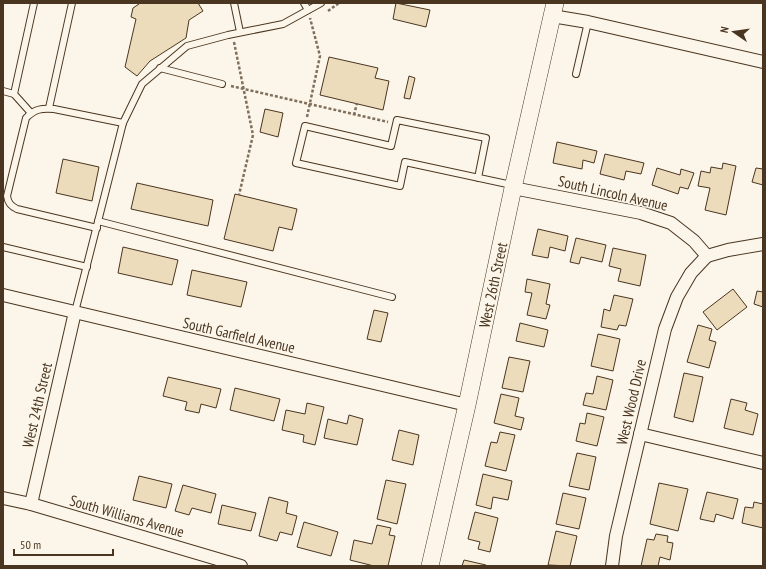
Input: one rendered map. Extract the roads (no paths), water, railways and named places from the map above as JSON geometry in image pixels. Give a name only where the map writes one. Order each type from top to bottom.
[{"type":"main road","name":"West 26th Street","points":[[430,566],[553,9]]},
{"type":"street","points":[[553,9],[588,22],[763,62]]},
{"type":"street","name":"South Lincoln Avenue","points":[[514,187],[641,213],[671,223],[694,241],[707,256]]},
{"type":"street","points":[[707,256],[728,250],[763,244]]},
{"type":"street","name":"West Wood Drive","points":[[612,566],[616,536],[665,328],[674,303],[691,273],[707,256]]},
{"type":"street","name":"South Garfield Avenue","points":[[3,295],[466,405]]},
{"type":"street","name":"West 24th Street","points":[[31,504],[75,312]]},
{"type":"street","points":[[640,434],[763,463]]},
{"type":"street","name":"South Williams Avenue","points":[[3,498],[31,504],[241,566]]},
{"type":"lane","points":[[14,94],[34,3]]},
{"type":"lane","points":[[49,108],[72,3]]},
{"type":"lane","points":[[234,3],[240,32]]},
{"type":"lane","points":[[304,3],[308,10]]},
{"type":"lane","points":[[75,312],[122,123],[142,84],[187,46],[240,32],[283,24],[321,3]]},
{"type":"lane","points":[[576,74],[588,22]]},
{"type":"lane","points":[[160,68],[222,84]]},
{"type":"lane","points":[[3,91],[14,94],[31,113]]},
{"type":"lane","points":[[97,228],[17,209],[11,206],[5,196],[26,118],[31,113],[49,108],[122,123]]},
{"type":"lane","points":[[478,178],[486,138],[397,120],[391,146],[305,126],[296,163],[400,186],[405,162],[514,187]]},
{"type":"lane","points":[[98,221],[392,297]]},
{"type":"lane","points":[[3,247],[87,267]]}]
